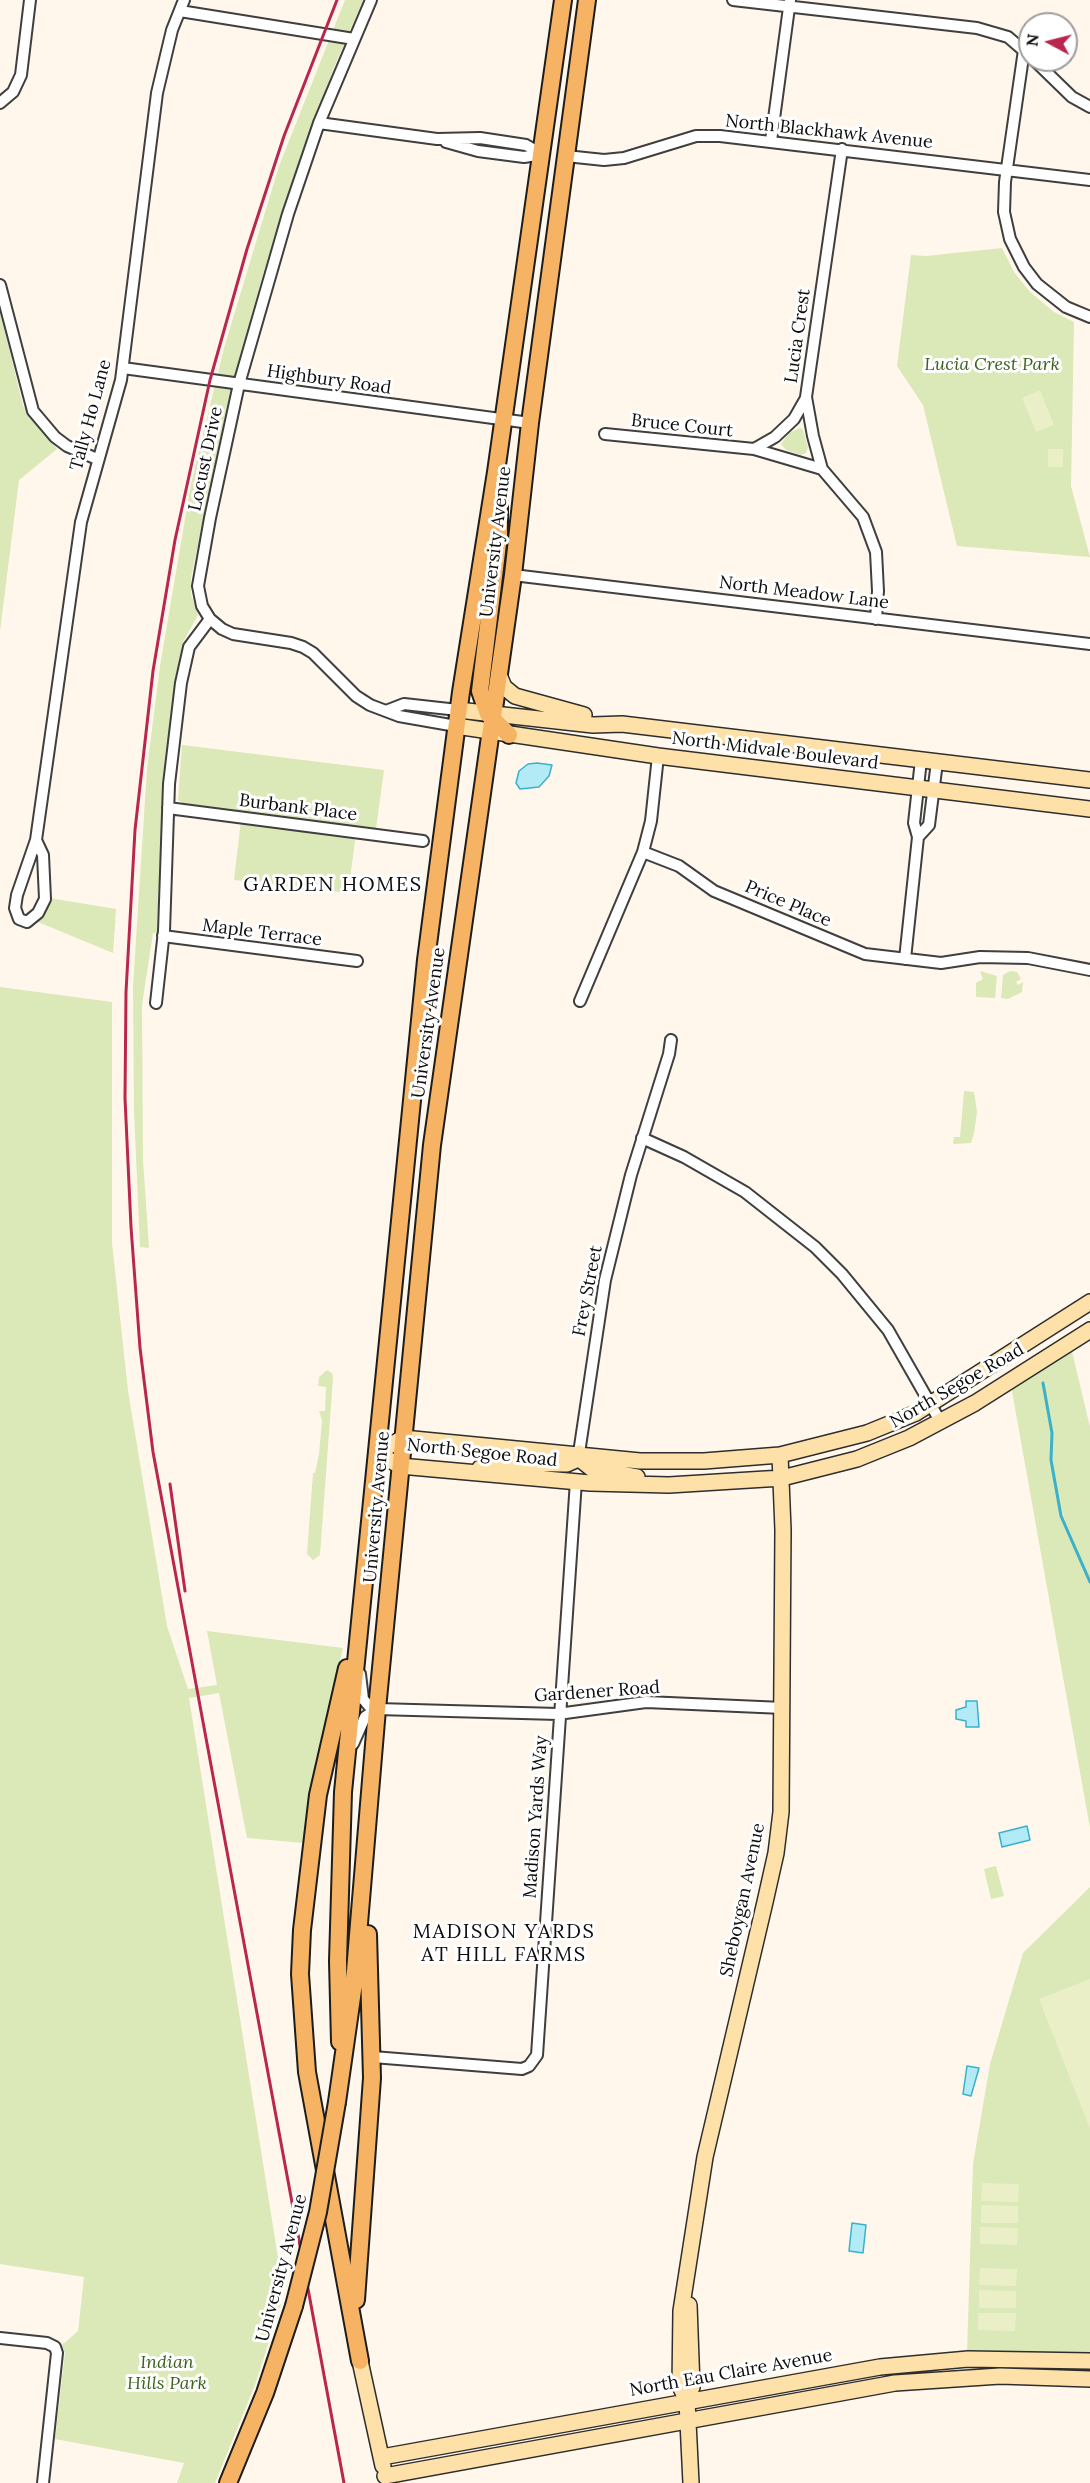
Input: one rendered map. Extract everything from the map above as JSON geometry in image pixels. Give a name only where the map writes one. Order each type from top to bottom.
[{"type":"main road","name":"University Avenue","points":[[343,2055],[338,2022],[338,1987],[341,1823],[345,1766],[358,1656],[426,960],[458,710],[504,420],[563,0]]},
{"type":"main road","name":"University Avenue","points":[[228,2483],[274,2369],[309,2253],[325,2176],[352,2009],[377,1709],[432,1145],[513,575],[530,423],[587,0]]},
{"type":"main road","points":[[550,96],[555,147],[559,153],[566,156]]},
{"type":"main road","points":[[542,154],[548,155],[554,161],[559,206]]},
{"type":"main road","points":[[496,472],[500,526],[480,681],[482,699],[491,720],[509,735]]},
{"type":"main road","points":[[360,2361],[307,2072],[300,1974],[302,1930],[318,1795],[350,1654],[371,1516]]},
{"type":"main road","points":[[360,2361],[356,2275],[373,2057],[364,1876]]},
{"type":"street","points":[[1,101],[13,92],[21,75],[30,0]]},
{"type":"street","name":"Locust Drive","points":[[210,619],[201,603],[198,586],[239,384],[288,214],[319,123],[370,0]]},
{"type":"street","points":[[734,0],[789,3],[977,28],[1008,37],[1018,45]]},
{"type":"street","points":[[771,141],[789,3]]},
{"type":"street","points":[[182,5],[354,39]]},
{"type":"street","name":"Tally Ho Lane","points":[[36,840],[43,855],[45,899],[38,913],[27,922],[19,920],[15,908],[23,873],[36,840],[81,522],[123,368],[127,316],[157,93],[182,5]]},
{"type":"street","points":[[1024,72],[1006,169],[1004,212],[1010,239],[1024,267],[1052,298],[1090,317]]},
{"type":"street","points":[[1046,72],[1072,97],[1090,107]]},
{"type":"street","points":[[319,123],[437,139],[480,138],[526,145],[542,154]]},
{"type":"street","name":"North Blackhawk Avenue","points":[[566,156],[604,160],[624,158],[675,141],[708,135],[1090,180]]},
{"type":"street","name":"Lucia Crest","points":[[842,149],[806,397],[822,469],[852,501],[870,534],[878,572],[876,619]]},
{"type":"street","points":[[0,285],[33,411],[55,437],[68,446],[97,459]]},
{"type":"street","name":"Highbury Road","points":[[123,368],[530,423]]},
{"type":"street","name":"Bruce Court","points":[[754,449],[775,437],[794,420],[806,397]]},
{"type":"street","name":"Bruce Court","points":[[605,434],[754,449],[778,454],[822,469]]},
{"type":"street","name":"North Meadow Lane","points":[[513,575],[1090,644]]},
{"type":"street","points":[[156,1003],[163,936],[168,808],[174,735],[185,660],[194,638],[210,619],[233,634],[303,647],[313,653],[363,701],[408,719],[456,726]]},
{"type":"street","points":[[499,675],[504,687],[514,696],[564,711],[622,724]]},
{"type":"street","points":[[386,711],[404,705],[458,710]]},
{"type":"street","name":"North Midvale Boulevard","points":[[458,710],[491,720]]},
{"type":"street","name":"North Midvale Boulevard","points":[[456,726],[491,720],[592,725],[622,724],[1090,780]]},
{"type":"street","name":"North Midvale Boulevard","points":[[509,735],[658,756],[1090,809]]},
{"type":"street","points":[[580,1001],[643,852],[651,821],[658,756]]},
{"type":"street","points":[[905,959],[918,837],[914,823],[921,760]]},
{"type":"street","points":[[918,837],[929,825],[937,762]]},
{"type":"street","name":"Burbank Place","points":[[168,808],[423,841]]},
{"type":"street","name":"Price Place","points":[[643,852],[679,866],[714,891],[856,951],[941,963],[980,957],[1028,958],[1090,970]]},
{"type":"street","name":"Maple Terrace","points":[[163,936],[357,962]]},
{"type":"street","name":"Frey Street","points":[[579,1453],[605,1280],[642,1138],[669,1054],[671,1040]]},
{"type":"street","points":[[642,1138],[684,1157],[745,1192],[815,1247],[842,1274],[888,1330],[940,1421]]},
{"type":"street","name":"North Segoe Road","points":[[377,1453],[403,1438],[669,1462],[780,1455],[853,1437],[916,1413],[1090,1302]]},
{"type":"street","name":"North Segoe Road","points":[[377,1453],[400,1466],[576,1481],[685,1484],[782,1478],[857,1459],[909,1438],[975,1402],[1090,1330]]},
{"type":"street","points":[[782,1478],[789,1464],[835,1451],[853,1437]]},
{"type":"street","points":[[465,1471],[499,1464],[567,1464],[576,1460],[579,1453]]},
{"type":"street","points":[[579,1453],[582,1461],[592,1468],[685,1484]]},
{"type":"street","name":"Sheboygan Avenue","points":[[687,2419],[687,2401],[680,2386],[679,2347],[705,2157],[775,1856],[782,1781],[783,1708],[780,1455]]},
{"type":"street","name":"Madison Yards Way","points":[[373,2057],[522,2069],[530,2066],[537,2055],[558,1714],[576,1481]]},
{"type":"street","points":[[358,1656],[363,1699],[367,1705],[377,1709]]},
{"type":"street","name":"Gardener Road","points":[[377,1709],[558,1714],[646,1702],[783,1708]]},
{"type":"street","points":[[345,1766],[363,1720],[377,1709]]},
{"type":"street","points":[[0,2338],[47,2343],[55,2348],[57,2353],[43,2483]]},
{"type":"street","name":"North Eau Claire Avenue","points":[[382,2457],[687,2401],[908,2364],[993,2359],[1090,2361]]},
{"type":"street","points":[[360,2361],[386,2480],[687,2419],[912,2381],[1000,2376],[1090,2379]]},
{"type":"street","points":[[687,2419],[691,2483]]},
{"type":"green space","points":[[345,0],[363,0],[333,70],[263,273],[228,403],[191,578],[191,594],[198,615],[183,642],[175,680],[163,783],[157,933],[153,933],[142,1005],[143,1160],[149,1248],[140,1247],[134,1111],[133,986],[147,769],[160,666],[191,484],[224,348],[279,166]]},
{"type":"green space","name":"Lucia Crest Park","points":[[1002,248],[1014,272],[1030,292],[1054,312],[1074,322],[1071,486],[1090,557],[957,546],[923,405],[897,366],[911,255],[926,256]]},
{"type":"green space","points":[[0,311],[23,406],[57,449],[19,480],[0,631]]},
{"type":"green space","points":[[1040,390],[1054,425],[1036,432],[1022,398]]},
{"type":"green space","points":[[800,428],[803,430],[808,447],[806,453],[801,455],[786,450],[781,444],[789,433]]},
{"type":"green space","points":[[1048,449],[1063,449],[1063,467],[1048,467]]},
{"type":"green space","points":[[182,745],[384,770],[376,829],[357,827],[348,893],[234,880],[242,812],[184,804],[178,800]]},
{"type":"green space","points":[[49,898],[116,909],[113,953],[38,922],[46,912]]},
{"type":"green space","points":[[980,971],[997,976],[995,998],[976,997],[976,983],[983,979]]},
{"type":"green space","points":[[1010,971],[1017,972],[1021,979],[1016,982],[1018,985],[1023,982],[1022,992],[1008,999],[1001,998],[1003,975]]},
{"type":"green space","name":"Indian Hills Park","points":[[0,987],[112,1002],[112,1243],[128,1391],[167,1626],[188,1689],[217,1685],[207,1631],[343,1648],[309,1792],[303,1843],[247,1838],[219,1693],[189,1698],[279,2264],[281,2304],[255,2385],[215,2483],[177,2483],[184,2463],[55,2439],[65,2353],[62,2345],[78,2331],[84,2277],[0,2264]]},
{"type":"green space","points":[[964,1091],[974,1092],[977,1112],[974,1133],[971,1143],[953,1144],[954,1137],[960,1137]]},
{"type":"green space","points":[[1070,1343],[1090,1427],[1090,1828],[1010,1380]]},
{"type":"green space","points":[[327,1370],[332,1373],[333,1378],[320,1555],[313,1560],[307,1554],[313,1473],[315,1473],[319,1454],[322,1421],[319,1411],[325,1411],[326,1387],[318,1386],[319,1377]]},
{"type":"green space","points":[[996,1866],[1004,1896],[991,1899],[984,1869]]},
{"type":"green space","points":[[1090,1887],[1090,2357],[967,2352],[973,2164],[990,2064],[1023,1953]]},
{"type":"green space","points":[[1090,1979],[1090,2129],[1039,1999]]},
{"type":"green space","points":[[982,2183],[1019,2184],[1018,2202],[981,2201]]},
{"type":"green space","points":[[981,2205],[1018,2206],[1018,2223],[981,2223]]},
{"type":"green space","points":[[980,2227],[1018,2228],[1017,2245],[980,2244]]},
{"type":"green space","points":[[980,2268],[1017,2269],[1016,2286],[979,2285]]},
{"type":"green space","points":[[979,2290],[1016,2291],[1016,2308],[979,2308]]},
{"type":"green space","points":[[978,2313],[1016,2313],[1015,2331],[978,2330]]},
{"type":"water","points":[[528,764],[552,765],[549,776],[539,787],[520,789],[516,783],[519,771]]},
{"type":"water","points":[[966,1701],[977,1701],[979,1727],[966,1727],[966,1721],[956,1719],[956,1710],[966,1707]]},
{"type":"water","points":[[1027,1826],[1030,1840],[1002,1847],[999,1833]]},
{"type":"water","points":[[967,2066],[979,2068],[971,2096],[963,2094]]},
{"type":"water","points":[[852,2223],[866,2225],[863,2253],[849,2251]]},
{"type":"waterway","points":[[1043,1383],[1052,1433],[1051,1460],[1061,1516],[1090,1582]]},
{"type":"railway","points":[[337,0],[284,136],[247,249],[210,380],[175,540],[153,671],[135,830],[126,992],[125,1098],[140,1348],[153,1452],[344,2483]]},
{"type":"railway","points":[[170,1484],[185,1591]]},
{"type":"district","name":"GARDEN HOMES","points":[[333,885]]},
{"type":"district","name":"MADISON YARDS AT HILL FARMS","points":[[504,1944]]}]
